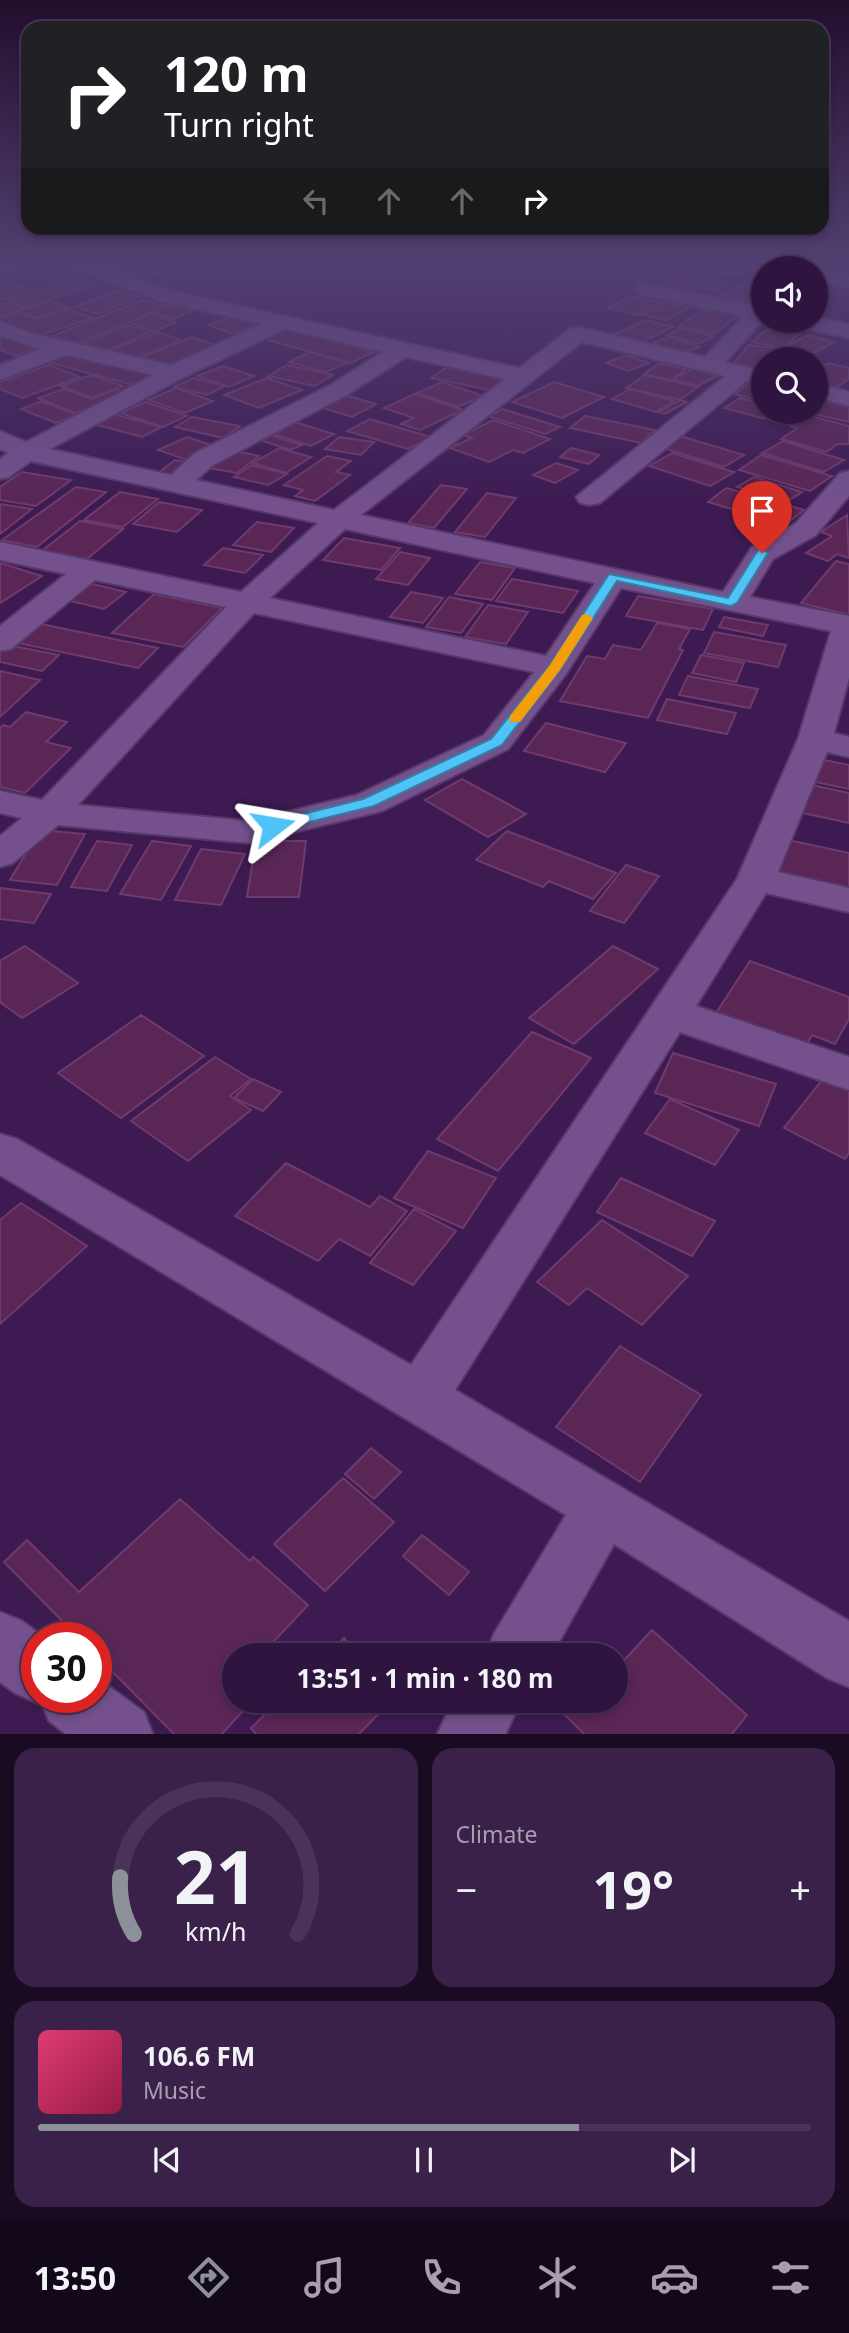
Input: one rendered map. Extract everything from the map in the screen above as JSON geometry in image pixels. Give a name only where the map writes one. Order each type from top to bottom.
[{"type":"street","points":[[46,343],[174,373]]},
{"type":"street","points":[[0,471],[26,452],[174,373],[238,343]]},
{"type":"street","points":[[376,343],[523,376]]},
{"type":"street","points":[[0,855],[50,813],[247,603],[339,519],[566,343]]},
{"type":"street","points":[[616,343],[751,375]]},
{"type":"street","points":[[710,365],[730,343]]},
{"type":"street","points":[[0,373],[65,347]]},
{"type":"street","points":[[177,484],[204,459],[337,391],[403,349]]},
{"type":"street","points":[[590,497],[751,376]]},
{"type":"street","points":[[828,393],[849,398]]},
{"type":"street","points":[[0,439],[26,452],[731,603],[849,625],[815,739],[756,879],[420,1398]]},
{"type":"street","points":[[731,603],[762,553],[806,529],[849,479]]},
{"type":"street","points":[[0,551],[555,667]]},
{"type":"street","points":[[0,642],[89,570]]},
{"type":"street","points":[[0,802],[50,813],[249,832],[369,803],[496,742],[555,667],[613,577]]},
{"type":"street","points":[[815,739],[849,747]]},
{"type":"street","points":[[756,879],[849,900]]},
{"type":"street","points":[[668,1012],[849,1074]]},
{"type":"street","points":[[0,1152],[604,1506],[849,1656]]},
{"type":"street","points":[[524,1643],[604,1506]]},
{"type":"street","points":[[0,1643],[21,1659]]},
{"type":"street","points":[[469,1734],[482,1713]]},
{"type":"building","points":[[0,343],[26,343],[41,348],[17,356],[0,350]]},
{"type":"building","points":[[83,343],[125,343],[109,350]]},
{"type":"building","points":[[130,343],[175,343],[137,358],[112,350]]},
{"type":"building","points":[[177,343],[216,345],[165,366],[140,358]]},
{"type":"building","points":[[278,343],[340,343],[374,352],[351,363]]},
{"type":"building","points":[[687,343],[700,347],[678,356],[647,345]]},
{"type":"building","points":[[757,343],[789,343],[784,347],[778,347]]},
{"type":"building","points":[[793,343],[832,343],[825,347],[787,346]]},
{"type":"building","points":[[749,345],[763,347],[751,347],[751,367],[733,364]]},
{"type":"building","points":[[67,350],[155,373],[132,385],[44,361]]},
{"type":"building","points":[[310,352],[347,363],[326,372],[289,362]]},
{"type":"building","points":[[626,355],[649,363],[629,371],[606,363]]},
{"type":"building","points":[[659,363],[686,369],[671,380],[644,374]]},
{"type":"building","points":[[828,363],[849,368],[849,379],[835,388],[828,386]]},
{"type":"building","points":[[49,365],[80,377],[22,398],[0,389],[0,382]]},
{"type":"building","points":[[287,365],[333,375],[315,386],[268,376]]},
{"type":"building","points":[[450,365],[508,377],[489,390],[431,378]]},
{"type":"building","points":[[223,366],[254,376],[229,387],[197,376]]},
{"type":"building","points":[[692,369],[717,376],[698,386],[673,379]]},
{"type":"building","points":[[91,375],[123,386],[92,398],[61,386]]},
{"type":"building","points":[[645,375],[698,387],[680,400],[626,388]]},
{"type":"building","points":[[193,378],[225,386],[207,395],[174,387]]},
{"type":"building","points":[[267,378],[302,390],[259,408],[224,395]]},
{"type":"building","points":[[442,382],[483,396],[458,407],[417,393]]},
{"type":"building","points":[[554,382],[604,397],[562,418],[512,402]]},
{"type":"building","points":[[751,382],[751,398],[734,394]]},
{"type":"building","points":[[176,388],[213,401],[185,413],[148,400]]},
{"type":"building","points":[[64,389],[91,399],[117,389],[126,393],[75,413],[38,398]]},
{"type":"building","points":[[630,389],[674,401],[656,412],[612,399]]},
{"type":"building","points":[[341,394],[376,404],[352,417],[317,406]]},
{"type":"building","points":[[414,394],[463,410],[420,430],[401,424],[414,418],[384,408]]},
{"type":"building","points":[[740,398],[751,401],[751,415],[724,408]]},
{"type":"building","points":[[680,400],[687,402],[665,414],[658,412]]},
{"type":"building","points":[[42,401],[77,415],[56,423],[21,409]]},
{"type":"building","points":[[145,402],[187,416],[163,427],[121,413]]},
{"type":"building","points":[[828,402],[849,407],[849,422],[828,417]]},
{"type":"building","points":[[503,409],[560,427],[545,434],[488,416]]},
{"type":"building","points":[[113,414],[162,427],[142,437],[94,424]]},
{"type":"building","points":[[585,416],[655,430],[641,443],[570,428]]},
{"type":"building","points":[[192,417],[240,426],[223,438],[175,427]]},
{"type":"building","points":[[370,419],[431,437],[408,449],[347,431]]},
{"type":"building","points":[[493,420],[550,439],[523,453],[513,450],[489,462],[450,448],[472,438],[463,435]]},
{"type":"building","points":[[828,420],[849,426],[849,444],[837,444],[827,452],[781,439],[797,428],[791,426],[828,424]]},
{"type":"building","points":[[291,421],[334,434],[311,446],[267,432]]},
{"type":"building","points":[[267,434],[302,445],[291,450],[257,439]]},
{"type":"building","points":[[680,436],[744,455],[724,467],[660,447]]},
{"type":"building","points":[[187,437],[218,447],[190,461],[158,450]]},
{"type":"building","points":[[339,437],[374,442],[361,455],[325,449]]},
{"type":"building","points":[[783,441],[844,460],[824,472],[762,453]]},
{"type":"building","points":[[279,448],[311,457],[286,473],[253,463]]},
{"type":"building","points":[[571,448],[599,455],[589,464],[560,457]]},
{"type":"building","points":[[226,449],[259,456],[237,473],[203,467]]},
{"type":"building","points":[[672,453],[734,472],[710,486],[649,466]]},
{"type":"building","points":[[761,455],[832,476],[810,491],[739,470]]},
{"type":"building","points":[[327,456],[351,461],[336,472],[350,475],[315,501],[295,496],[303,490],[284,485]]},
{"type":"building","points":[[175,460],[187,462],[168,476],[157,474]]},
{"type":"building","points":[[556,463],[578,470],[555,483],[533,475]]},
{"type":"building","points":[[252,465],[287,474],[268,485],[234,477]]},
{"type":"building","points":[[22,472],[71,480],[36,506],[0,500],[0,487]]},
{"type":"building","points":[[754,477],[802,492],[785,503],[737,487]]},
{"type":"building","points":[[441,485],[467,489],[434,528],[408,523]]},
{"type":"building","points":[[76,487],[106,492],[37,547],[2,540]]},
{"type":"building","points":[[726,488],[804,510],[785,525],[708,502]]},
{"type":"building","points":[[120,492],[158,499],[123,527],[84,520]]},
{"type":"building","points":[[487,493],[516,498],[485,537],[455,532]]},
{"type":"building","points":[[159,502],[202,510],[177,532],[133,524]]},
{"type":"building","points":[[0,504],[32,509],[0,534]]},
{"type":"building","points":[[847,515],[849,558],[837,554],[828,561],[806,553],[832,536],[821,532]]},
{"type":"building","points":[[80,521],[123,529],[87,559],[43,550]]},
{"type":"building","points":[[257,522],[294,528],[271,552],[233,545]]},
{"type":"building","points":[[344,538],[400,548],[381,570],[323,560]]},
{"type":"building","points":[[223,548],[263,555],[245,573],[204,565]]},
{"type":"building","points":[[400,552],[430,558],[408,585],[376,579]]},
{"type":"building","points":[[836,561],[849,564],[849,615],[801,603]]},
{"type":"building","points":[[480,562],[515,568],[492,600],[455,594]]},
{"type":"building","points":[[0,563],[42,576],[0,603]]},
{"type":"building","points":[[512,579],[578,591],[563,613],[496,601]]},
{"type":"building","points":[[80,581],[126,592],[104,609],[58,598]]},
{"type":"building","points":[[411,592],[443,598],[423,623],[390,617]]},
{"type":"building","points":[[154,594],[222,608],[183,647],[112,633]]},
{"type":"building","points":[[638,596],[713,609],[703,630],[626,616]]},
{"type":"building","points":[[449,597],[483,604],[461,633],[426,627]]},
{"type":"building","points":[[488,605],[528,612],[506,644],[465,637]]},
{"type":"building","points":[[724,617],[768,625],[763,636],[719,627]]},
{"type":"building","points":[[657,623],[690,629],[679,649],[683,650],[648,718],[560,701],[587,656],[605,659],[613,645],[641,650]]},
{"type":"building","points":[[41,624],[158,648],[138,668],[18,643]]},
{"type":"building","points":[[714,632],[786,645],[778,667],[704,653]]},
{"type":"building","points":[[3,644],[59,655],[42,671],[0,662],[0,646]]},
{"type":"building","points":[[701,655],[744,663],[736,682],[692,673]]},
{"type":"building","points":[[0,671],[40,680],[0,717]]},
{"type":"building","points":[[688,676],[758,689],[750,708],[679,695]]},
{"type":"building","points":[[667,699],[736,713],[727,734],[657,720]]},
{"type":"building","points":[[26,712],[67,722],[46,742],[71,748],[25,793],[0,787],[0,728],[3,725],[10,727]]},
{"type":"building","points":[[546,723],[626,743],[605,772],[524,751]]},
{"type":"building","points":[[819,759],[849,765],[849,789],[811,781]]},
{"type":"building","points":[[462,779],[526,814],[488,837],[425,800]]},
{"type":"building","points":[[807,784],[849,793],[849,823],[798,812]]},
{"type":"building","points":[[40,830],[85,834],[57,885],[10,880]]},
{"type":"building","points":[[507,831],[616,873],[593,899],[549,881],[543,887],[476,860]]},
{"type":"building","points":[[788,840],[849,853],[849,890],[777,873]]},
{"type":"building","points":[[97,841],[132,845],[107,891],[71,887]]},
{"type":"building","points":[[152,841],[191,846],[161,900],[120,894]]},
{"type":"building","points":[[256,841],[306,841],[299,897],[247,897]]},
{"type":"building","points":[[201,849],[245,854],[221,905],[175,900]]},
{"type":"building","points":[[626,865],[659,876],[624,923],[590,911]]},
{"type":"building","points":[[0,888],[51,894],[34,923],[0,919]]},
{"type":"building","points":[[25,946],[78,983],[22,1018],[0,1002],[0,961]]},
{"type":"building","points":[[613,946],[658,969],[574,1044],[529,1018]]},
{"type":"building","points":[[750,961],[849,997],[849,1019],[835,1044],[812,1035],[805,1047],[716,1013]]},
{"type":"building","points":[[141,1015],[204,1056],[121,1118],[58,1073]]},
{"type":"building","points":[[532,1032],[591,1058],[498,1171],[437,1139]]},
{"type":"building","points":[[673,1053],[776,1084],[759,1126],[655,1093]]},
{"type":"building","points":[[215,1057],[251,1079],[230,1096],[251,1110],[188,1161],[131,1121]]},
{"type":"building","points":[[826,1075],[849,1087],[849,1153],[845,1159],[784,1128]]},
{"type":"building","points":[[253,1079],[281,1092],[263,1111],[234,1098]]},
{"type":"building","points":[[670,1099],[739,1130],[715,1165],[645,1133]]},
{"type":"building","points":[[428,1151],[496,1178],[463,1228],[394,1198]]},
{"type":"building","points":[[286,1163],[370,1207],[380,1196],[407,1211],[370,1256],[339,1239],[318,1261],[235,1216]]},
{"type":"building","points":[[621,1178],[715,1221],[692,1256],[597,1212]]},
{"type":"building","points":[[21,1203],[87,1246],[0,1324],[0,1220]]},
{"type":"building","points":[[414,1209],[456,1231],[413,1285],[370,1263]]},
{"type":"building","points":[[602,1220],[688,1276],[642,1325],[587,1288],[569,1305],[537,1282]]},
{"type":"building","points":[[620,1346],[701,1395],[640,1482],[556,1427]]},
{"type":"building","points":[[371,1448],[401,1472],[374,1499],[345,1474]]},
{"type":"building","points":[[343,1478],[394,1522],[325,1591],[274,1544]]},
{"type":"building","points":[[180,1499],[250,1561],[253,1557],[308,1605],[272,1643],[222,1643],[222,1713],[241,1713],[222,1734],[174,1734],[112,1671],[112,1622],[63,1622],[4,1562],[27,1540],[79,1592]]},
{"type":"building","points":[[422,1535],[469,1572],[449,1595],[403,1556]]},
{"type":"building","points":[[652,1630],[747,1715],[732,1734],[584,1734],[563,1713],[628,1713],[628,1656]]},
{"type":"building","points":[[267,1713],[379,1713],[359,1734],[256,1734],[251,1728]]},
{"type":"slow traffic","points":[[515,719],[555,667],[587,618]]},
{"type":"route","points":[[273,826],[369,803],[496,742],[555,667],[613,577],[731,603],[762,553]]}]
